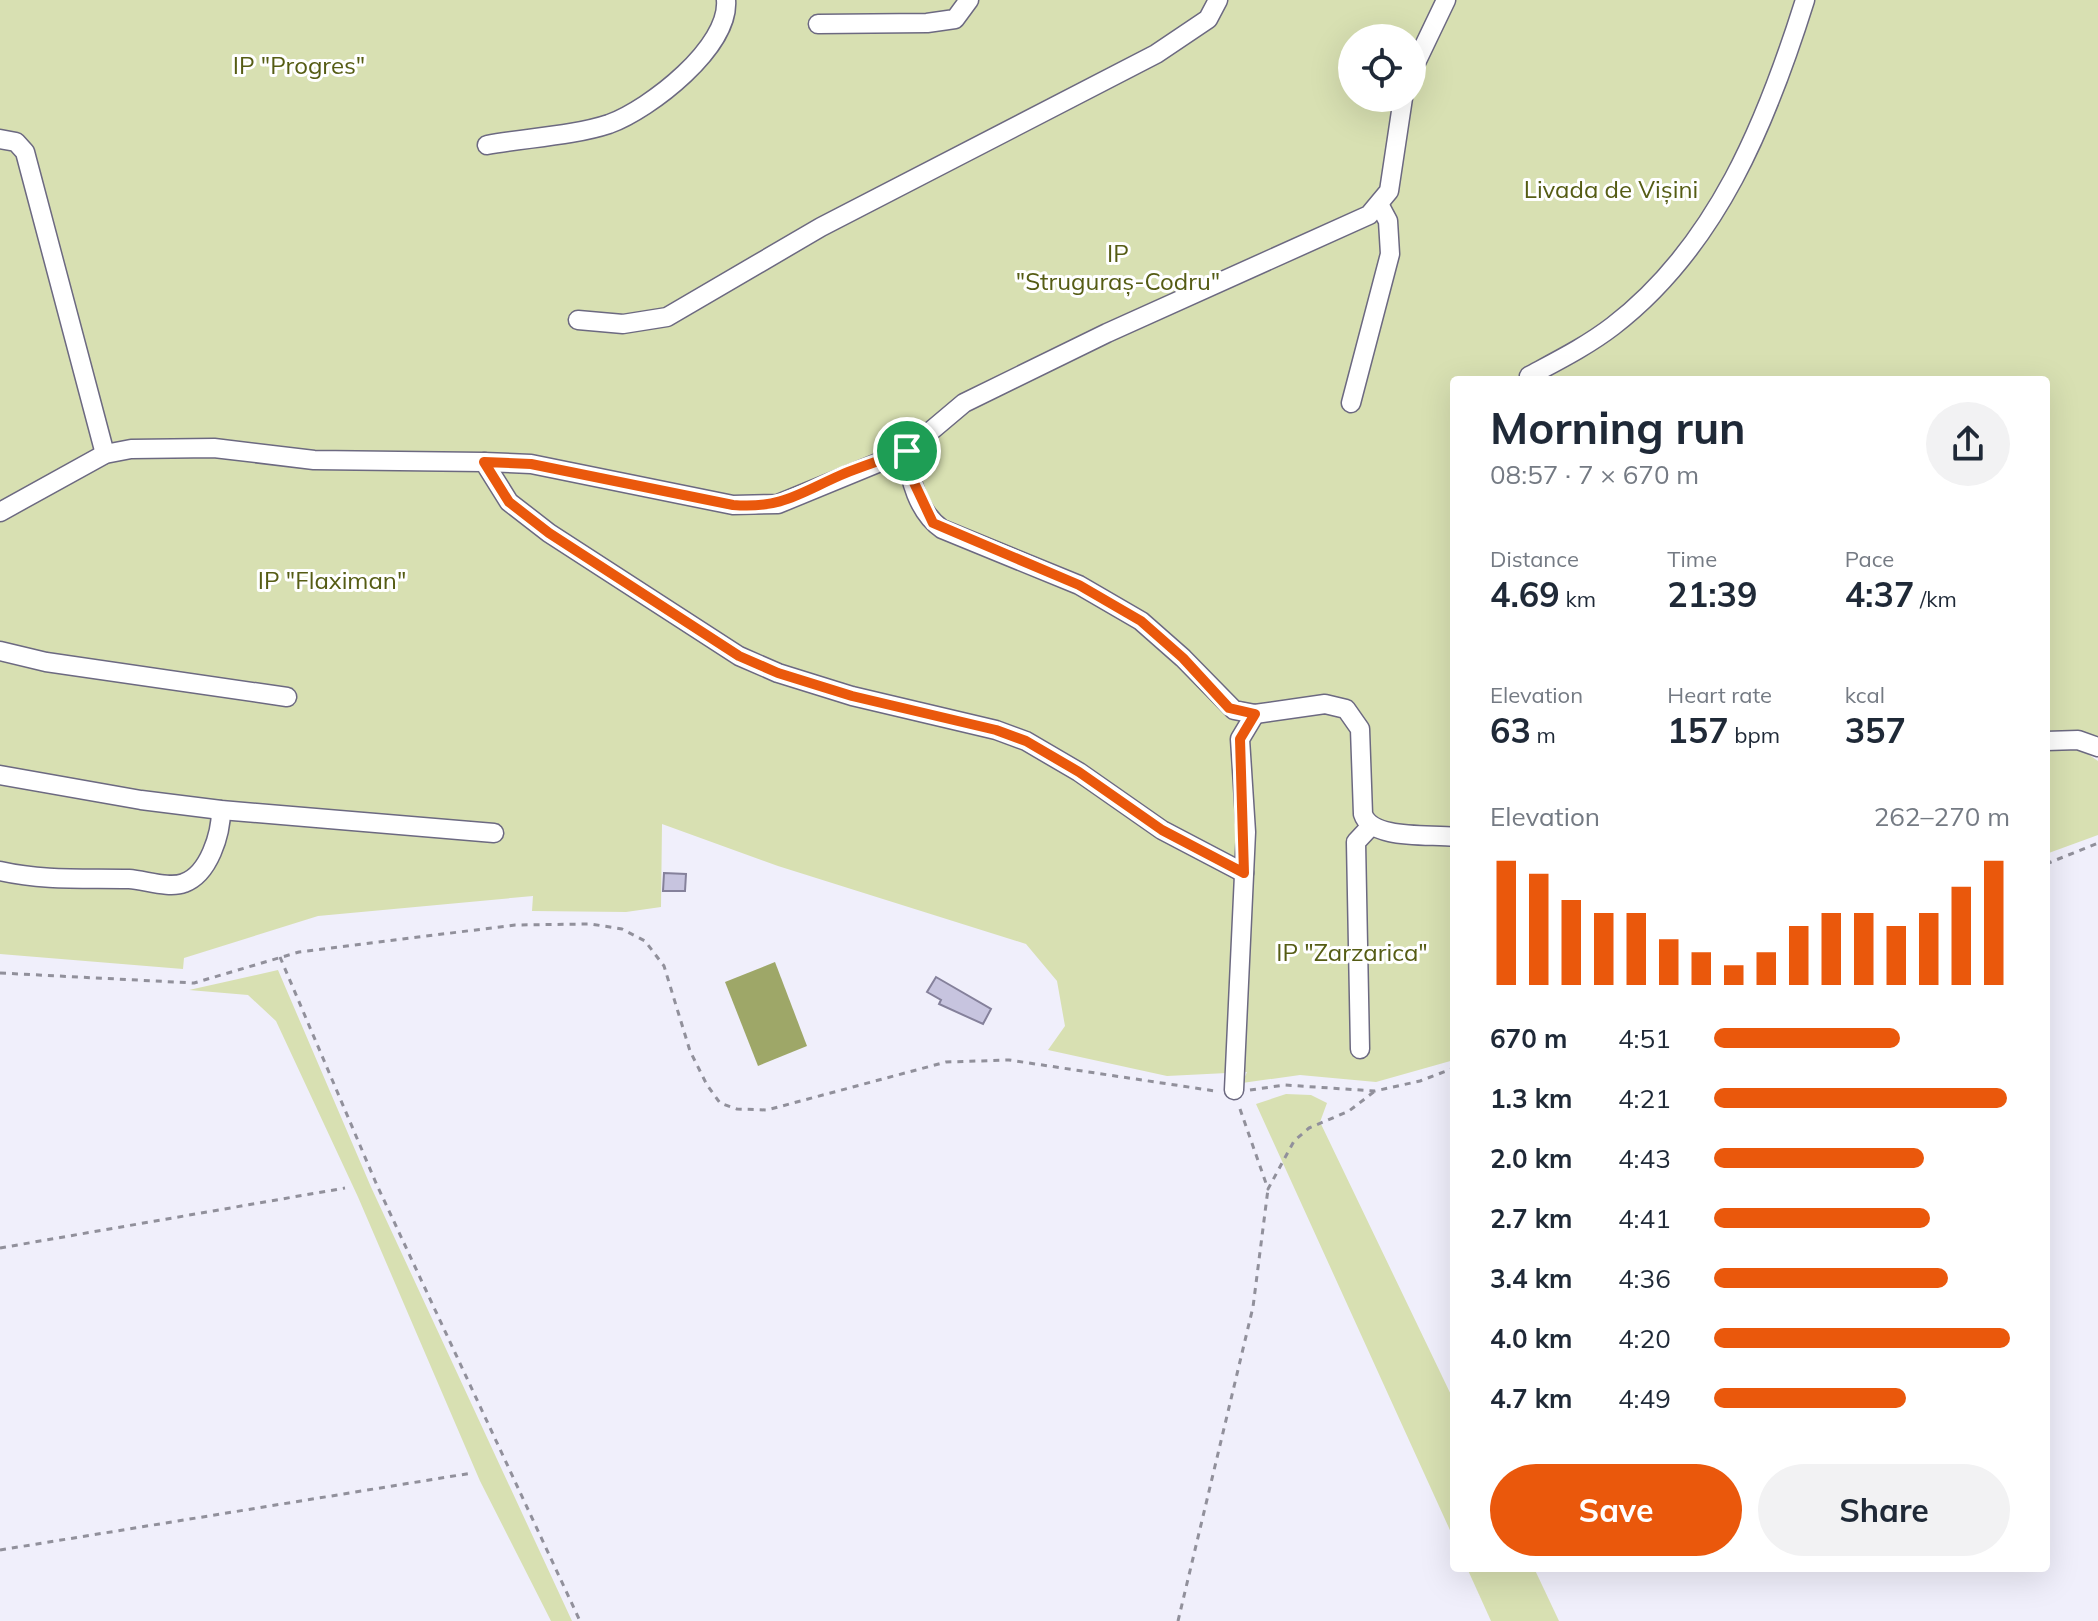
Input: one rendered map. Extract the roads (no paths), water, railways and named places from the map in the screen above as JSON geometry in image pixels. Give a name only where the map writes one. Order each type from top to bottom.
[{"type":"street","points":[[487,145],[609,123],[673,84],[701,58],[727,16],[726,0]]},
{"type":"street","points":[[818,24],[927,23],[955,19],[969,0]]},
{"type":"street","points":[[578,320],[623,324],[667,317],[821,227],[1156,54],[1208,19],[1218,0]]},
{"type":"street","points":[[1426,42],[1446,0]]},
{"type":"street","points":[[1529,376],[1614,325],[1683,255],[1752,147],[1805,0]]},
{"type":"street","points":[[0,512],[105,454],[131,449],[202,447],[314,460],[531,464],[733,505],[761,506],[796,498],[840,476],[907,451],[964,403],[1107,333],[1356,221],[1380,206],[1391,183],[1401,112]]},
{"type":"street","points":[[0,139],[16,142],[25,152],[105,454]]},
{"type":"street","points":[[1351,403],[1390,254],[1388,221],[1380,206]]},
{"type":"street","points":[[907,451],[909,472],[933,523],[1079,585],[1141,621],[1183,658],[1229,708],[1255,714],[1325,704],[1351,714],[1360,729],[1363,814],[1370,827],[1378,831],[1450,837]]},
{"type":"street","points":[[484,462],[509,502],[549,533],[739,656],[778,673],[852,696],[996,730],[1026,741],[1079,772],[1162,830],[1244,873]]},
{"type":"street","points":[[0,651],[46,662],[287,697]]},
{"type":"street","points":[[1234,1090],[1244,873],[1240,739],[1255,714]]},
{"type":"street","points":[[2050,741],[2078,740],[2098,747]]},
{"type":"street","points":[[0,775],[125,798],[221,810],[494,833]]},
{"type":"street","points":[[0,871],[32,878],[84,882],[128,879],[180,885],[194,878],[209,858],[221,822],[221,810]]},
{"type":"street","points":[[1360,1049],[1356,842],[1370,827]]},
{"type":"park label","name":"IP \"Progres\"","points":[[299,66]]},
{"type":"park label","name":"Livada de Vișini","points":[[1611,190]]},
{"type":"park label","name":"IP \"Struguraș-Codru\"","points":[[1118,268]]},
{"type":"park label","name":"IP \"Flaximan\"","points":[[332,581]]},
{"type":"park label","name":"IP \"Zarzarica\"","points":[[1352,953]]}]
